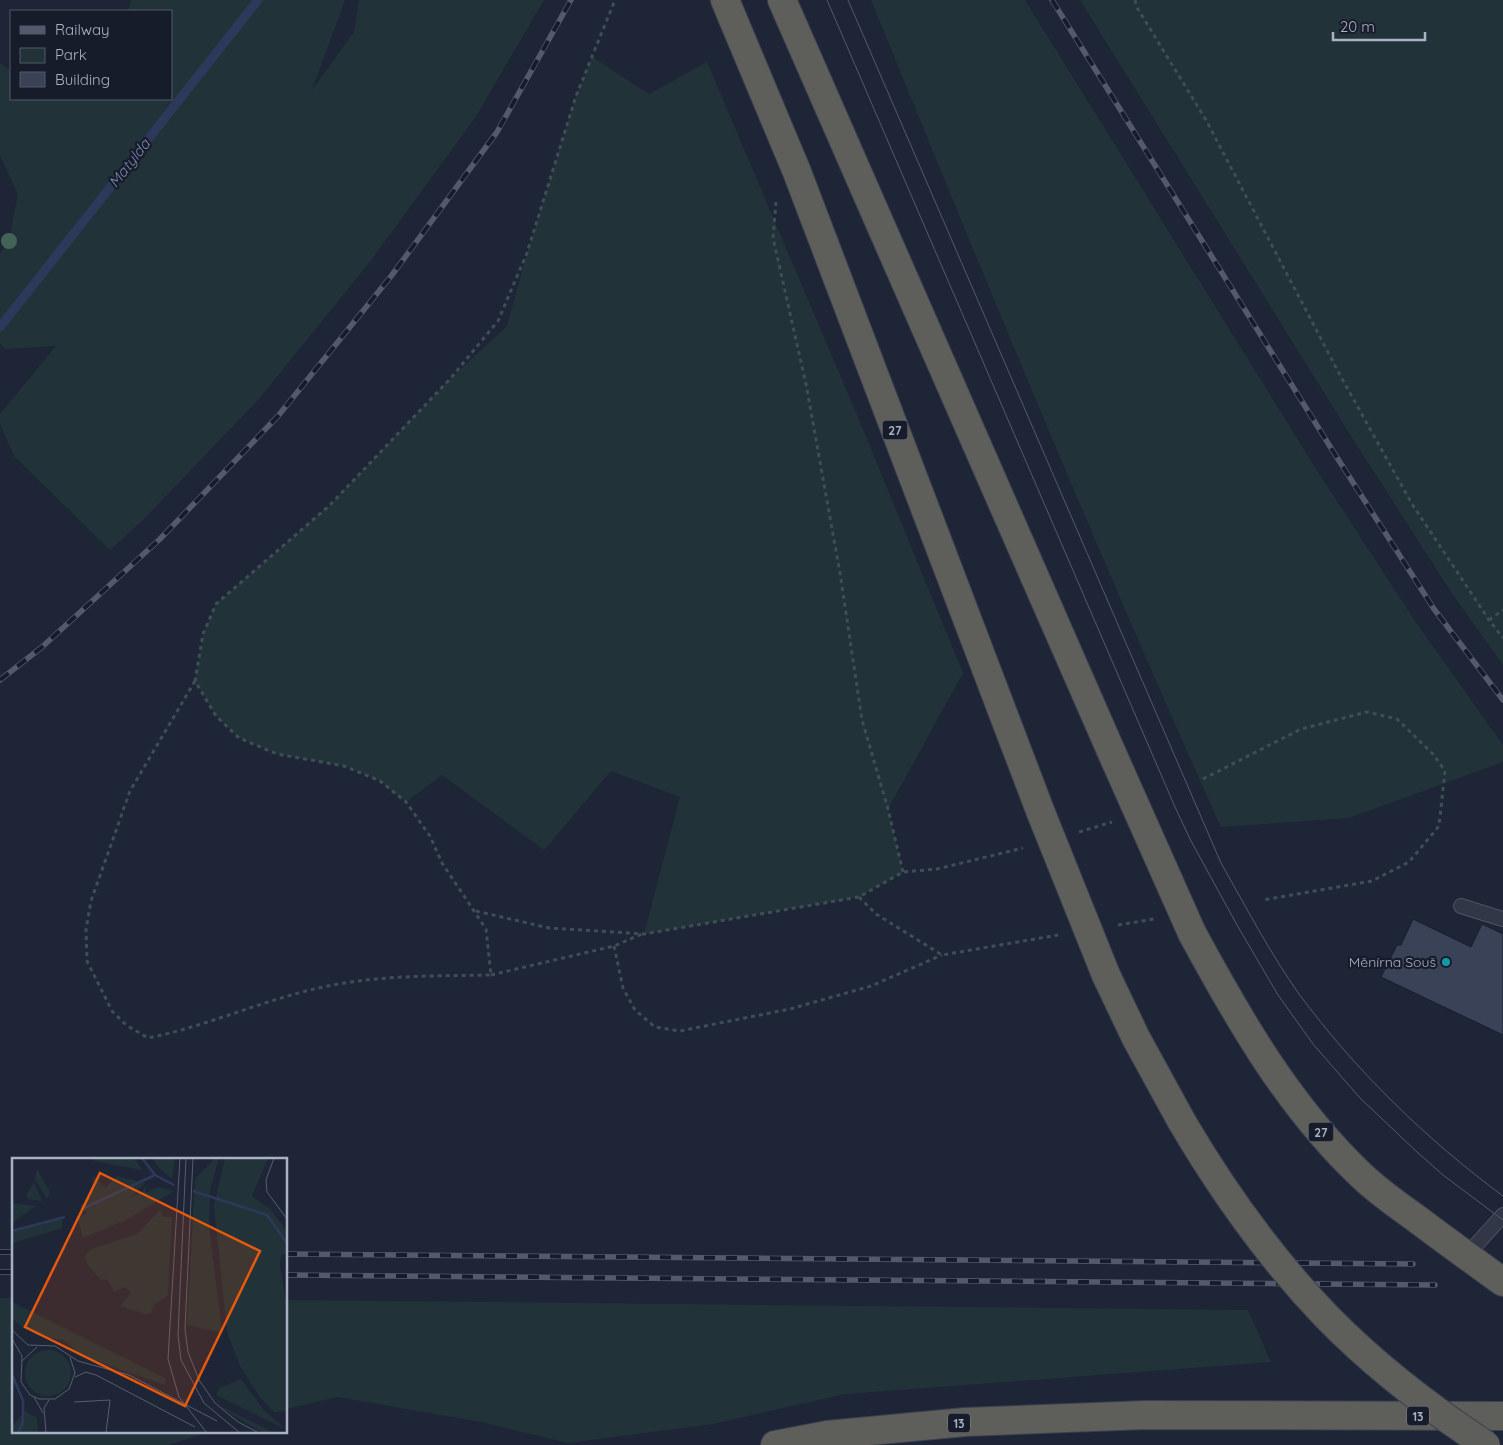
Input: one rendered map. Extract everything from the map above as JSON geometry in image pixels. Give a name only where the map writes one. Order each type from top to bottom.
[{"type":"highway","name":"27","points":[[725,0],[798,172],[1041,813],[1106,975],[1140,1046],[1200,1152],[1280,1262],[1327,1316],[1402,1383],[1486,1445]]},
{"type":"highway","name":"27","points":[[782,0],[850,151],[1192,933],[1230,1003],[1257,1045],[1307,1115],[1337,1151],[1382,1193],[1503,1282]]},
{"type":"highway","name":"13","points":[[775,1445],[827,1435],[965,1422],[1145,1415],[1503,1416]]},
{"type":"lane","points":[[1461,906],[1503,919]]},
{"type":"lane","points":[[1466,1256],[1503,1215]]},
{"type":"path","points":[[615,0],[576,96],[527,253],[498,321],[450,379],[330,504],[216,604],[202,634],[196,682],[130,791],[91,901],[86,930],[88,961],[112,1010],[126,1025],[148,1038],[179,1032],[273,1001],[338,984],[404,976],[491,975],[614,946],[644,934],[859,897],[903,872],[937,869],[1028,847]]},
{"type":"path","points":[[1135,0],[1136,6],[1206,120],[1341,377],[1412,504],[1503,638]]},
{"type":"path","points":[[798,172],[777,188],[773,238],[806,384],[840,573],[862,720],[888,809],[903,872]]},
{"type":"path","points":[[1489,620],[1503,610]]},
{"type":"path","points":[[196,682],[216,716],[240,738],[277,754],[344,766],[380,781],[406,802],[430,836],[442,862],[476,911],[486,929],[491,975]]},
{"type":"path","points":[[1203,780],[1301,729],[1367,712],[1398,719],[1433,754],[1445,772],[1439,826],[1409,862],[1372,881],[1263,900]]},
{"type":"path","points":[[1073,834],[1118,819]]},
{"type":"path","points":[[859,897],[876,914],[942,955]]},
{"type":"path","points":[[476,911],[549,928],[644,934]]},
{"type":"path","points":[[1116,925],[1154,919]]},
{"type":"path","points":[[614,946],[623,988],[635,1010],[655,1027],[680,1031],[790,1009],[871,986],[942,955],[1067,934]]},
{"type":"green space","points":[[131,0],[345,0],[312,90],[354,32],[359,0],[544,0],[475,118],[372,259],[259,399],[142,521],[110,550],[14,456],[0,424],[0,414],[56,346],[5,349],[0,343],[0,254],[9,241],[18,194],[0,156],[0,63],[10,70],[10,100],[172,100],[172,10],[128,10]]},
{"type":"green space","points":[[871,0],[1025,0],[1316,469],[1415,621],[1503,745],[1503,762],[1349,818],[1221,827],[1086,518]]},
{"type":"green space","points":[[1080,0],[1503,0],[1503,665],[1453,595],[1356,444]]},
{"type":"green space","points":[[592,57],[649,94],[707,62],[860,422],[963,673],[888,809],[903,872],[859,897],[644,934],[680,797],[611,771],[544,850],[442,775],[406,802],[380,781],[344,766],[277,754],[239,738],[216,716],[195,681],[203,634],[216,604],[330,505],[450,379],[507,326],[527,253],[576,96]]},
{"type":"green space","points":[[0,1298],[12,1298],[12,1432],[208,1432],[169,1445],[0,1445]]},
{"type":"green space","points":[[288,1300],[1248,1310],[1271,1362],[845,1394],[713,1424],[568,1443],[481,1422],[338,1397],[288,1409]]},
{"type":"building","name":"Měnírna Souš","points":[[1413,919],[1471,947],[1482,924],[1503,934],[1503,1035],[1381,977],[1397,945],[1401,945]]},
{"type":"waterway","name":"Matylda","points":[[0,327],[258,0]]},
{"type":"tram line","points":[[827,0],[1175,807],[1191,841],[1237,925],[1278,995],[1313,1044],[1360,1098],[1443,1175],[1503,1220]]},
{"type":"tram line","points":[[848,0],[1221,863],[1258,930],[1288,978],[1344,1050],[1368,1077],[1420,1127],[1474,1174],[1503,1196]]},
{"type":"railway","points":[[0,680],[42,647],[160,539],[278,416],[392,275],[497,132],[571,0]]},
{"type":"railway","points":[[1052,0],[1336,456],[1434,609],[1503,700]]},
{"type":"railway","points":[[0,1252],[12,1252]]},
{"type":"railway","points":[[288,1254],[1413,1264]]},
{"type":"railway","points":[[0,1272],[12,1272]]},
{"type":"railway","points":[[288,1275],[1435,1285]]},
{"type":"place","name":"Měnírna Souš","points":[[1446,962]]}]
